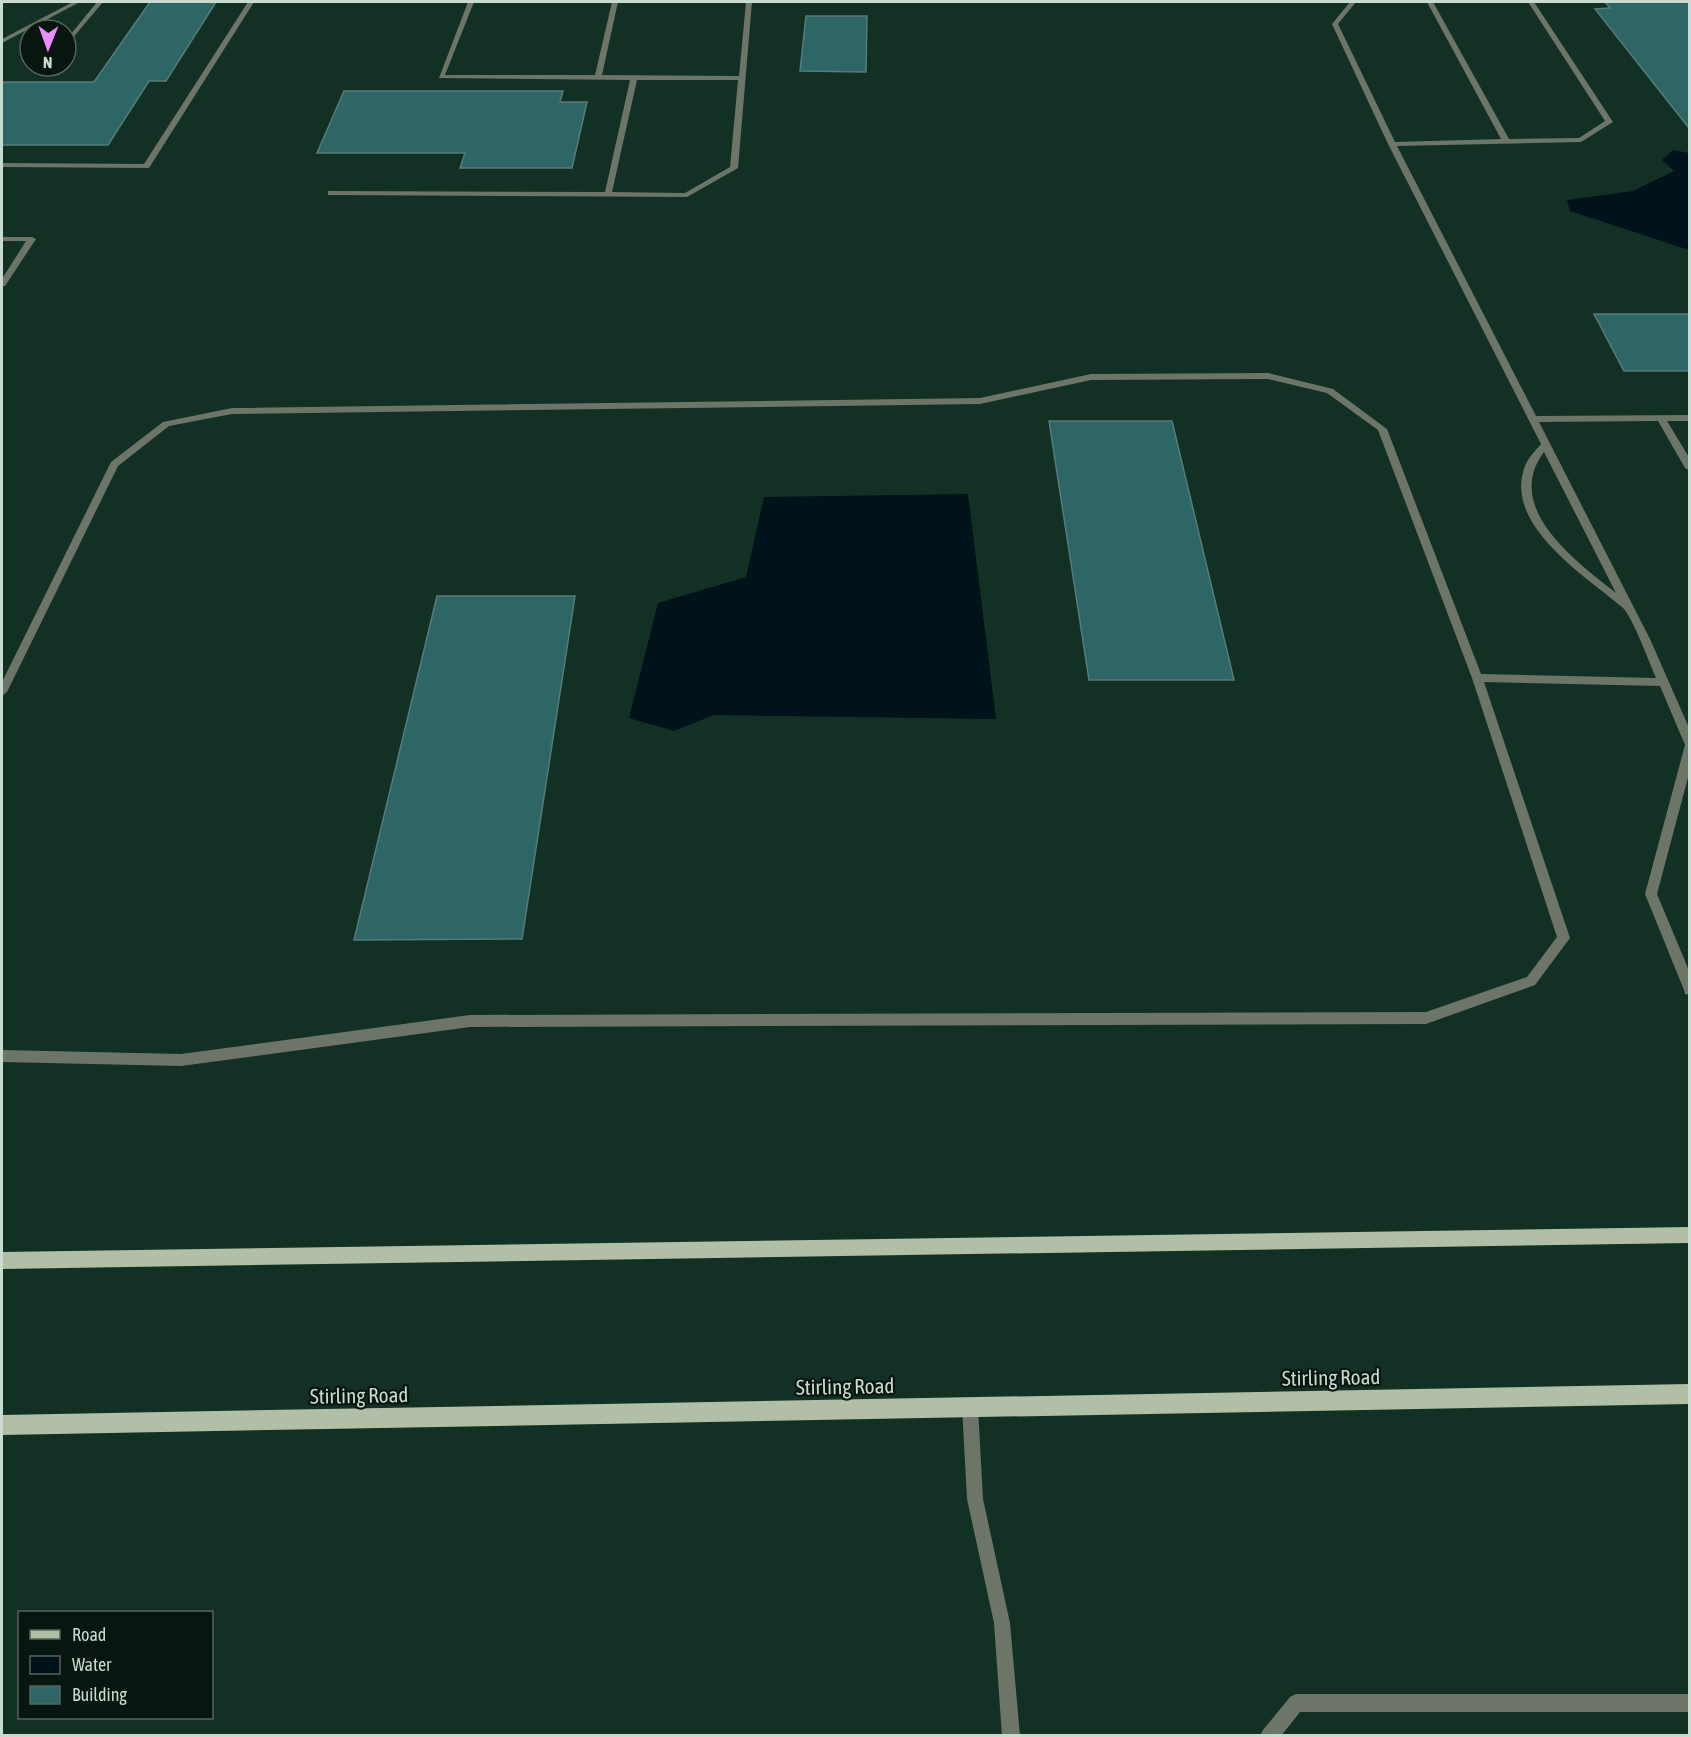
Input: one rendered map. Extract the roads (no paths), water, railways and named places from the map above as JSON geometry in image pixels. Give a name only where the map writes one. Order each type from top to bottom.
[{"type":"main road","points":[[2,1261],[1689,1235]]},
{"type":"main road","name":"Stirling Road","points":[[2,1425],[1689,1394]]},
{"type":"lane","points":[[2,41],[77,2]]},
{"type":"lane","points":[[78,29],[100,2]]},
{"type":"lane","points":[[2,165],[146,166],[251,2]]},
{"type":"lane","points":[[471,2],[441,77],[742,78]]},
{"type":"lane","points":[[598,77],[615,2]]},
{"type":"lane","points":[[330,193],[687,195],[734,168],[749,2]]},
{"type":"lane","points":[[1353,2],[1335,24],[1392,144],[1629,608],[1689,745],[1651,894],[1689,990]]},
{"type":"lane","points":[[1430,2],[1507,143]]},
{"type":"lane","points":[[1392,144],[1581,140],[1609,122],[1531,2]]},
{"type":"lane","points":[[608,194],[634,78]]},
{"type":"lane","points":[[2,239],[32,239],[2,284]]},
{"type":"lane","points":[[2,692],[114,464],[166,424],[232,411],[980,402],[1102,377],[1268,376],[1330,391],[1382,429],[1477,678],[1564,938],[1531,981],[1426,1018],[470,1021],[181,1060],[2,1056]]},
{"type":"lane","points":[[1661,418],[1689,468]]},
{"type":"lane","points":[[1532,419],[1689,418]]},
{"type":"lane","points":[[1545,444],[1529,468],[1527,490],[1538,524],[1564,556],[1629,608]]},
{"type":"lane","points":[[1477,678],[1663,682]]},
{"type":"lane","points":[[970,1407],[975,1499],[1002,1623],[1011,1736]]},
{"type":"lane","points":[[1269,1736],[1296,1703],[1689,1702]]},
{"type":"water","points":[[1673,150],[1689,153],[1689,250],[1570,211],[1567,200],[1633,191],[1674,171],[1662,160]]},
{"type":"water","points":[[968,494],[996,719],[714,715],[674,731],[629,718],[658,603],[746,577],[764,497]]}]
